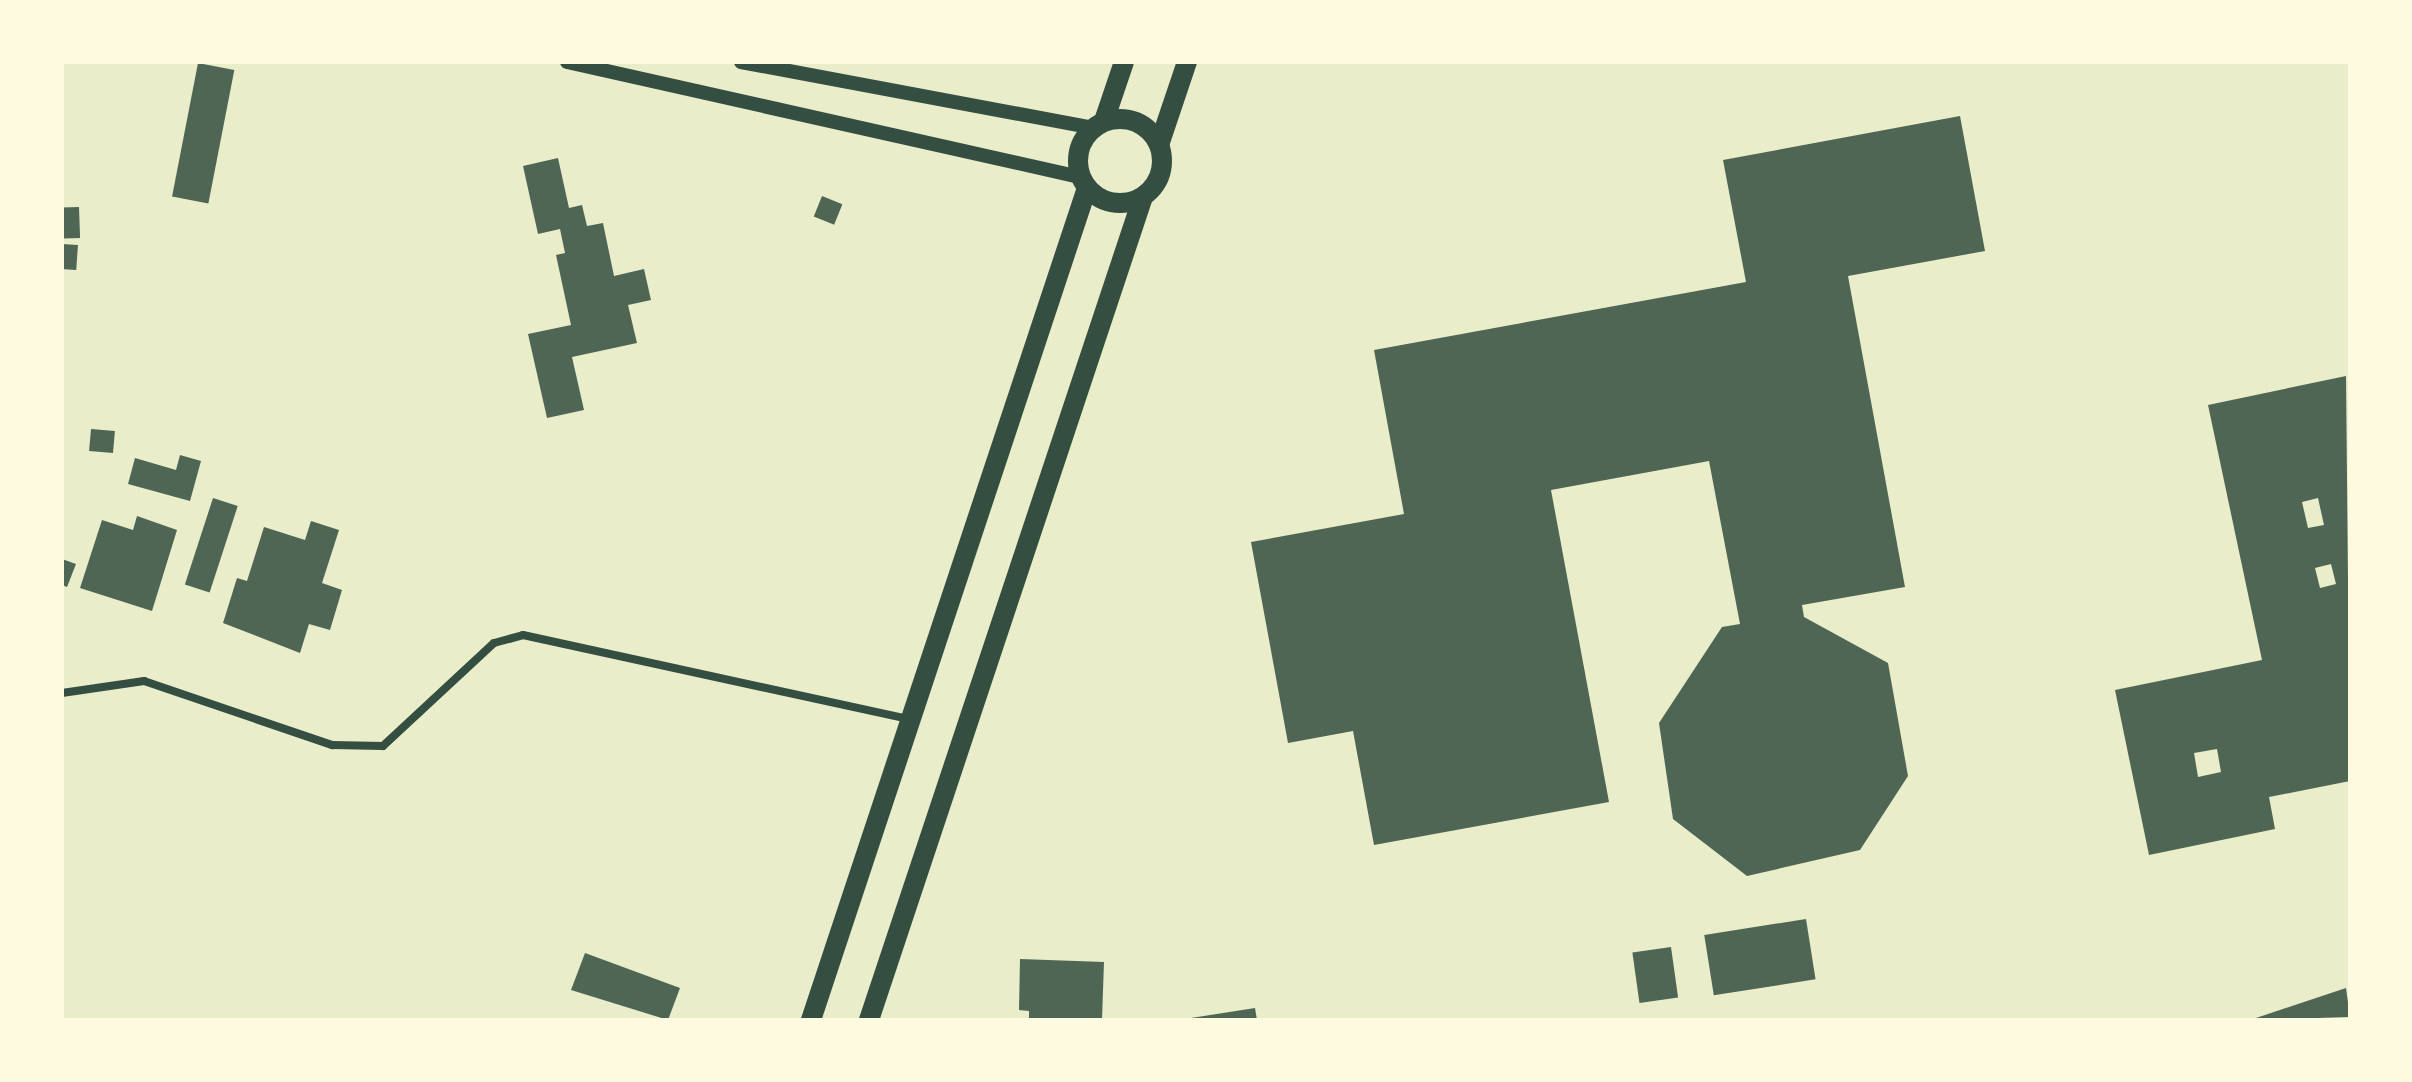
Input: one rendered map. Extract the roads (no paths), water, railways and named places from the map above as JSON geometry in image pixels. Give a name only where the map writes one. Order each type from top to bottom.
[{"type":"main road","points":[[811,1020],[1084,183],[1078,151],[1098,125],[1124,62]]},
{"type":"main road","points":[[869,1020],[1143,197],[1160,174],[1159,145],[1187,62]]},
{"type":"main road","points":[[1098,125],[1137,122],[1159,145]]},
{"type":"main road","points":[[1084,183],[1120,204],[1143,197]]},
{"type":"street","points":[[567,62],[1084,183]]},
{"type":"street","points":[[741,62],[1098,125]]},
{"type":"street","points":[[62,693],[144,681],[332,745],[383,746],[494,643],[523,635],[909,719]]}]
